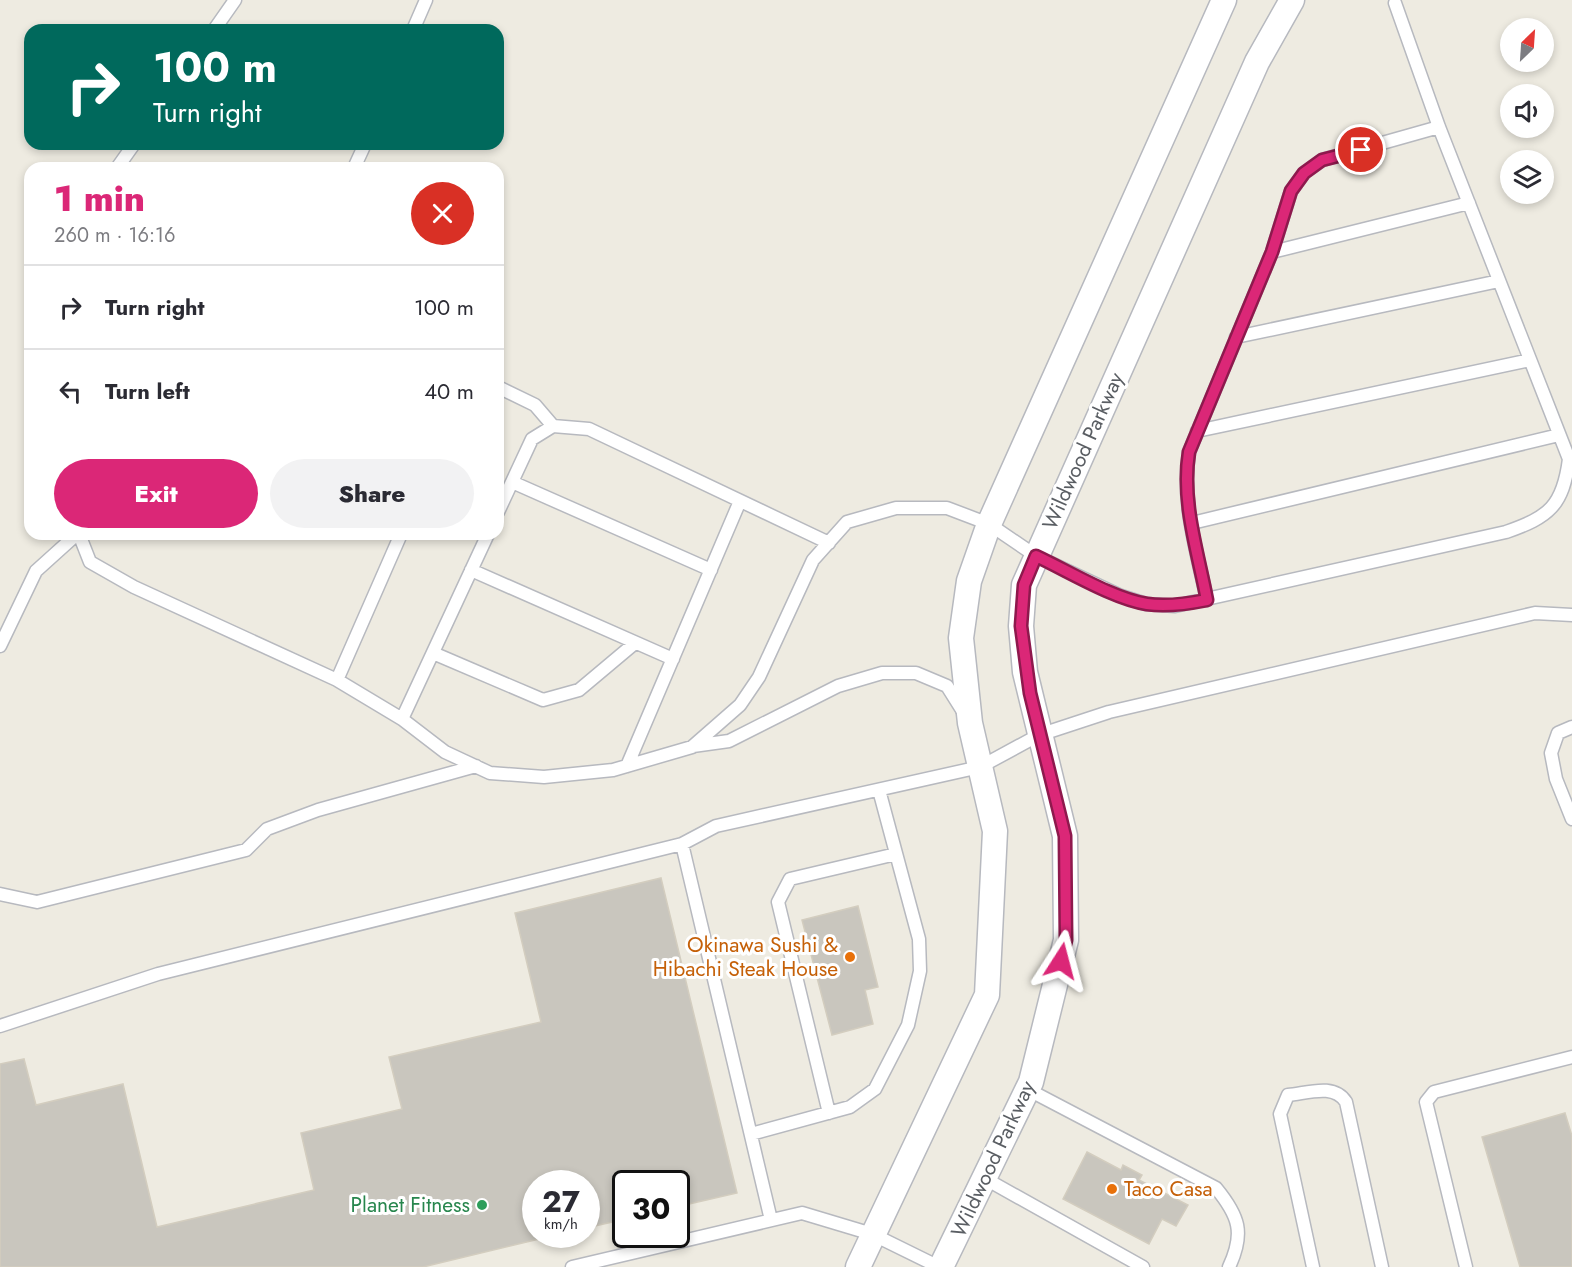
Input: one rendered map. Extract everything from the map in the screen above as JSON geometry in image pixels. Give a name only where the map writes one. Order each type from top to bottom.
[{"type":"street","points":[[858,1267],[987,995],[995,831],[970,723],[962,638],[969,581],[989,524],[1224,0]]},
{"type":"street","name":"Wildwood Parkway","points":[[940,1267],[1027,1089],[1066,940],[1065,836],[1025,672],[1021,626],[1024,585],[1257,62],[1292,0]]},
{"type":"lane","points":[[218,24],[235,0]]},
{"type":"lane","points":[[416,24],[426,0]]},
{"type":"lane","points":[[692,747],[740,705],[759,677],[813,560],[847,522],[896,508],[947,508],[989,524],[1036,556],[1121,596],[1146,604],[1174,606],[1506,532],[1532,523],[1550,510],[1565,486],[1569,459],[1439,128],[1394,1]]},
{"type":"lane","points":[[1207,600],[1185,474],[1189,452],[1272,252],[1291,191],[1304,173],[1322,160],[1439,128]]},
{"type":"lane","points":[[1272,252],[1469,203]]},
{"type":"lane","points":[[1236,337],[1499,281]]},
{"type":"lane","points":[[1197,431],[1530,360]]},
{"type":"lane","points":[[504,390],[535,405],[553,426]]},
{"type":"lane","points":[[504,499],[532,439],[553,426],[589,429],[829,543]]},
{"type":"lane","points":[[1192,523],[1559,435]]},
{"type":"lane","points":[[512,482],[711,570]]},
{"type":"lane","points":[[627,766],[740,501]]},
{"type":"lane","points":[[0,646],[36,571],[71,540]]},
{"type":"lane","points":[[81,540],[90,562],[134,587],[337,680],[402,719],[445,752],[490,772],[544,777],[613,770],[692,747],[729,741],[838,686],[882,674],[916,673],[947,686],[970,723]]},
{"type":"lane","points":[[337,680],[398,540]]},
{"type":"lane","points":[[402,719],[485,540]]},
{"type":"lane","points":[[471,570],[673,659]]},
{"type":"lane","points":[[0,1026],[158,974],[682,844],[716,826],[980,767],[1039,735],[1109,712],[1534,613],[1572,615]]},
{"type":"lane","points":[[433,653],[543,700],[579,690],[635,643]]},
{"type":"lane","points":[[1572,727],[1558,733],[1551,753],[1557,779],[1572,819]]},
{"type":"lane","points":[[0,894],[37,902],[246,850],[267,829],[318,810],[476,766]]},
{"type":"lane","points":[[751,1134],[850,1107],[874,1089],[908,1025],[920,971],[919,939],[879,789]]},
{"type":"lane","points":[[682,844],[771,1220]]},
{"type":"lane","points":[[829,1113],[778,902],[790,879],[896,854]]},
{"type":"lane","points":[[1466,1267],[1426,1102],[1434,1092],[1572,1057]]},
{"type":"lane","points":[[1027,1089],[1216,1188],[1231,1206],[1239,1226],[1238,1249],[1229,1267]]},
{"type":"lane","points":[[1312,1267],[1280,1114],[1288,1095],[1330,1090],[1342,1095],[1346,1102],[1382,1267]]},
{"type":"lane","points":[[984,1178],[1143,1267]]},
{"type":"lane","points":[[572,1267],[802,1213],[872,1234],[940,1267]]},
{"type":"building","points":[[661,878],[737,1193],[690,1204],[690,1170],[612,1170],[612,1222],[600,1225],[600,1170],[522,1170],[522,1243],[423,1267],[0,1267],[0,1064],[24,1059],[36,1105],[123,1084],[157,1227],[314,1190],[301,1133],[402,1109],[389,1057],[541,1022],[515,913]]},
{"type":"building","points":[[858,906],[878,987],[865,990],[873,1024],[832,1035],[802,920]]},
{"type":"building","points":[[1565,1113],[1572,1136],[1572,1267],[1520,1267],[1482,1137]]},
{"type":"building","points":[[1087,1152],[1121,1170],[1123,1165],[1142,1175],[1139,1180],[1188,1205],[1176,1226],[1162,1219],[1149,1244],[1063,1199]]},
{"type":"place","name":"Okinawa Sushi & Hibachi Steak House","points":[[850,957]]},
{"type":"place","name":"Taco Casa","points":[[1112,1189]]},
{"type":"place","name":"Planet Fitness","points":[[482,1205]]},
{"type":"route","points":[[1061,961],[1066,940],[1065,836],[1025,672],[1021,626],[1024,585],[1036,556],[1121,596],[1146,604],[1174,606],[1207,600],[1187,500],[1185,474],[1189,452],[1272,252],[1291,191],[1304,173],[1322,160],[1361,150]]}]
